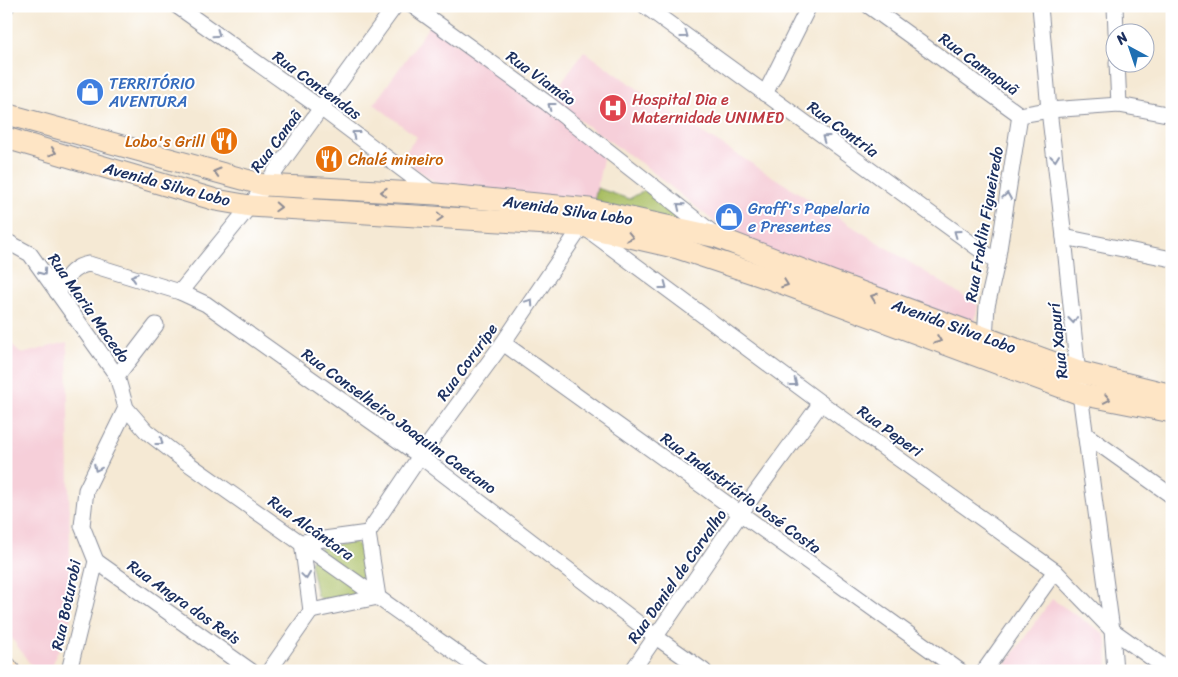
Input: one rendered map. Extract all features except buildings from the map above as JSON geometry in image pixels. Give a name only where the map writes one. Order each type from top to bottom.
[{"type":"street","name":"Rua Contendas","points":[[177,6],[322,109],[436,194]]},
{"type":"street","name":"Rua Canaã","points":[[180,292],[250,206],[395,6]]},
{"type":"street","name":"Rua Viamão","points":[[413,6],[547,103],[717,237]]},
{"type":"street","name":"Rua Contria","points":[[645,6],[996,262]]},
{"type":"street","points":[[765,94],[809,6]]},
{"type":"street","name":"Rua Camapuã","points":[[869,6],[1020,115],[1049,110],[1119,105],[1172,115]]},
{"type":"street","name":"Rua Xapurí","points":[[1040,6],[1049,110],[1080,394],[1112,630],[1115,671]]},
{"type":"street","points":[[1114,6],[1115,22]]},
{"type":"street","points":[[1117,72],[1119,105]]},
{"type":"street","name":"Avenida Silva Lobo","points":[[6,114],[264,186],[436,194],[717,237],[1079,372],[1172,395]]},
{"type":"street","name":"Rua Fraklin Figueiredo","points":[[985,338],[987,306],[1020,115]]},
{"type":"street","name":"Avenida Silva Lobo","points":[[6,138],[216,200],[250,206],[586,218],[768,278],[1080,394],[1172,412]]},
{"type":"street","name":"Rua Coruripe","points":[[368,533],[420,456],[503,343],[586,218]]},
{"type":"street","name":"Rua Peperi","points":[[586,218],[821,403],[1055,571],[1112,630],[1170,671]]},
{"type":"street","points":[[1064,237],[1172,259]]},
{"type":"street","name":"Rua Maria Macedo","points":[[6,241],[30,254],[117,376],[126,408]]},
{"type":"street","name":"Rua Conselheiro Joaquim Caetano","points":[[57,292],[70,272],[78,266],[89,264],[180,292],[206,304],[420,456],[656,637],[704,671]]},
{"type":"street","points":[[117,376],[156,325]]},
{"type":"street","name":"Rua Industriário José Costa","points":[[503,343],[960,671]]},
{"type":"street","name":"Rua Daniel de Carvalho","points":[[632,671],[740,514],[821,403]]},
{"type":"street","name":"Rua Alcântara","points":[[126,408],[146,431],[182,459],[482,671]]},
{"type":"street","name":"Rua Boturobi","points":[[69,671],[96,562],[82,526],[86,490],[126,408]]},
{"type":"street","points":[[1085,434],[1172,496]]},
{"type":"street","points":[[270,671],[311,611],[302,542],[368,533],[378,597],[311,611]]},
{"type":"street","name":"Rua Angra dos Reis","points":[[96,562],[251,671]]},
{"type":"street","points":[[984,671],[1055,571]]},
{"type":"street","points":[[6,667],[9,671]]},
{"type":"shaded area","points":[[430,25],[605,149],[594,202],[442,187],[401,158],[417,137],[374,104]]},
{"type":"shaded area","points":[[584,51],[679,118],[978,305],[971,343],[727,232],[645,166],[549,99]]},
{"type":"shaded area","points":[[6,339],[22,354],[67,342],[71,618],[50,671],[30,664],[6,630]]},
{"type":"shaded area","points":[[1052,599],[1103,633],[1107,641],[1108,671],[1001,671]]},
{"type":"green space","points":[[656,184],[697,227],[594,202],[597,188],[629,199]]},
{"type":"green space","points":[[353,542],[363,548],[369,582],[361,594],[322,599],[317,596],[310,562],[320,548]]},
{"type":"place","name":"TERRITÓRIO AVENTURA","points":[[90,92]]},
{"type":"place","name":"Hospital Dia e Maternidade UNIMED","points":[[613,108]]},
{"type":"place","name":"Lobo's Grill","points":[[224,141]]},
{"type":"place","name":"Chalé mineiro","points":[[329,159]]},
{"type":"place","name":"Graff's Papelaria e Presentes","points":[[729,217]]}]
